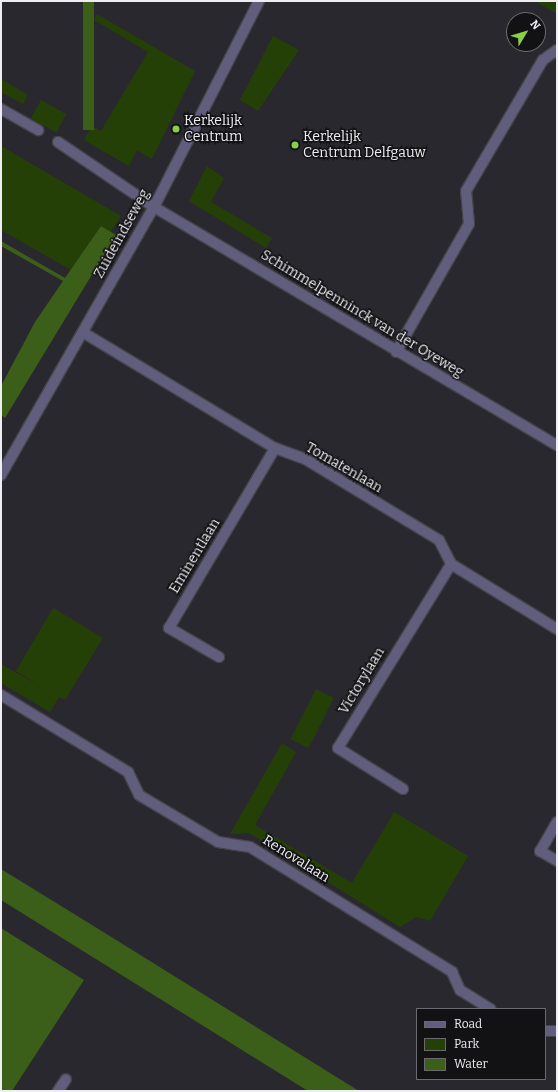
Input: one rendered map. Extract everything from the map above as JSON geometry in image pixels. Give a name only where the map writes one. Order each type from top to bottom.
[{"type":"street","name":"Zuideindseweg","points":[[1,475],[154,207],[258,1]]},
{"type":"street","points":[[396,352],[469,224],[466,191],[543,60],[557,50]]},
{"type":"street","points":[[1,109],[38,130]]},
{"type":"street","name":"Schimmelpenninck van der Oyeweg","points":[[58,142],[154,207],[396,352],[557,445]]},
{"type":"street","name":"Tomatenlaan","points":[[84,332],[275,448],[305,459],[439,540],[451,564]]},
{"type":"street","name":"Eminentlaan","points":[[219,657],[169,628],[275,448]]},
{"type":"street","points":[[451,564],[557,629]]},
{"type":"street","name":"Victorylaan","points":[[404,789],[338,748],[451,564]]},
{"type":"street","name":"Renovalaan","points":[[1,695],[128,772],[139,795],[218,842],[250,846],[452,972],[460,990],[489,1008]]},
{"type":"street","points":[[557,822],[540,851],[557,861]]},
{"type":"street","points":[[546,1031],[557,1031]]},
{"type":"street","points":[[58,1091],[66,1079]]},
{"type":"green space","points":[[535,1],[557,1],[557,14]]},
{"type":"green space","points":[[97,14],[195,71],[152,159],[137,150],[129,166],[84,140],[92,126],[101,131],[148,52],[94,20]]},
{"type":"green space","points":[[273,36],[299,50],[258,111],[240,100]]},
{"type":"green space","points":[[1,79],[28,95],[23,104],[1,92]]},
{"type":"green space","points":[[41,100],[66,114],[56,132],[31,118]]},
{"type":"green space","points":[[1,146],[121,216],[111,232],[101,226],[71,270],[1,230]]},
{"type":"green space","points":[[207,166],[224,178],[211,202],[272,238],[266,248],[189,201]]},
{"type":"green space","points":[[53,608],[103,638],[65,700],[59,697],[50,712],[1,683],[1,664],[42,687],[16,671]]},
{"type":"green space","points":[[316,689],[334,698],[308,748],[291,739]]},
{"type":"green space","points":[[282,743],[296,752],[255,825],[352,883],[394,812],[468,856],[430,921],[416,917],[400,927],[249,833],[230,834]]},
{"type":"water","points":[[83,1],[94,1],[94,130],[83,130]]},
{"type":"water","points":[[101,226],[116,235],[5,418],[1,415],[1,386],[35,322],[63,281],[1,246],[1,241],[65,278]]},
{"type":"water","points":[[1,869],[359,1091],[308,1091],[1,900]]},
{"type":"water","points":[[1,928],[84,980],[12,1091],[1,1091]]},
{"type":"place","name":"Kerkelijk Centrum","points":[[176,129]]},
{"type":"place","name":"Kerkelijk Centrum Delfgauw","points":[[295,145]]}]
